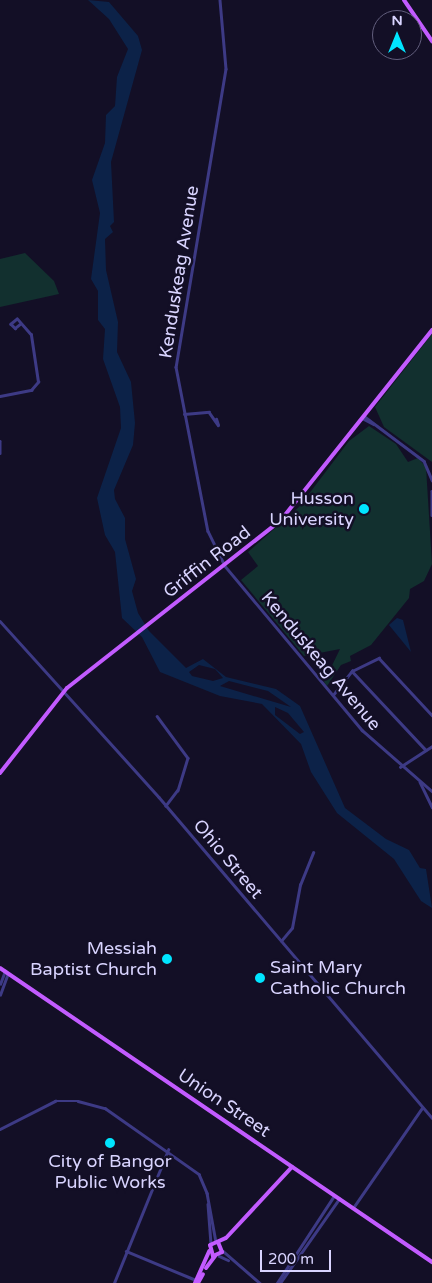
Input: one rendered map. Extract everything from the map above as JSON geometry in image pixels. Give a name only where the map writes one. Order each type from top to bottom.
[{"type":"main road","points":[[404,0],[432,41]]},
{"type":"main road","name":"Griffin Road","points":[[1,770],[64,691],[225,566],[303,497],[432,330]]},
{"type":"main road","name":"Union Street","points":[[0,968],[432,1262]]},
{"type":"main road","points":[[196,1282],[211,1244],[217,1242],[242,1219],[292,1167]]},
{"type":"main road","points":[[196,1282],[223,1249],[242,1219]]},
{"type":"main road","points":[[217,1242],[223,1249]]},
{"type":"main road","points":[[209,1251],[217,1256]]},
{"type":"street","name":"Kenduskeag Avenue","points":[[220,0],[226,69],[177,344],[176,368],[208,531],[225,566],[333,695],[400,767],[432,791]]},
{"type":"street","points":[[0,396],[31,390],[38,382],[32,337],[20,324]]},
{"type":"street","points":[[184,414],[203,411],[216,419]]},
{"type":"street","points":[[363,417],[424,461],[432,480]]},
{"type":"street","points":[[0,441],[0,453]]},
{"type":"street","points":[[432,491],[432,515]]},
{"type":"street","name":"Ohio Street","points":[[0,621],[166,806],[432,1118]]},
{"type":"street","points":[[333,695],[352,671],[380,658],[432,715]]},
{"type":"street","points":[[352,671],[426,750]]},
{"type":"street","points":[[157,716],[188,758],[178,790],[166,806]]},
{"type":"street","points":[[400,767],[432,746]]},
{"type":"street","points":[[420,782],[432,807]]},
{"type":"street","points":[[281,941],[292,928],[300,885],[313,853]]},
{"type":"street","points":[[0,984],[6,972]]},
{"type":"street","points":[[0,995],[6,972]]},
{"type":"street","points":[[0,1129],[40,1106],[78,1101],[106,1108],[168,1150],[199,1174],[209,1202],[217,1242]]},
{"type":"street","points":[[353,1208],[422,1108]]},
{"type":"street","points":[[114,1283],[168,1150]]},
{"type":"street","points":[[278,1283],[334,1196]]},
{"type":"street","points":[[278,1283],[338,1199]]},
{"type":"street","points":[[209,1202],[211,1244]]},
{"type":"street","points":[[223,1249],[234,1263],[260,1283]]},
{"type":"street","points":[[126,1251],[196,1282]]},
{"type":"street","points":[[217,1256],[234,1263]]},
{"type":"green space","points":[[25,253],[54,281],[59,294],[0,307],[0,259]]},
{"type":"green space","points":[[432,334],[432,462],[384,427],[375,407]]},
{"type":"green space","name":"Husson University","points":[[369,426],[396,444],[408,462],[418,458],[426,467],[432,564],[424,581],[410,589],[409,598],[371,645],[350,656],[351,661],[341,665],[327,686],[324,682],[340,649],[304,656],[241,580],[258,566],[248,552],[299,507],[349,441]]},
{"type":"water","points":[[88,0],[109,2],[138,36],[142,50],[111,162],[114,222],[110,226],[113,232],[105,239],[106,270],[118,322],[117,352],[131,382],[135,423],[133,445],[114,490],[115,499],[125,518],[125,539],[136,579],[132,591],[138,613],[149,631],[186,668],[203,659],[226,677],[276,689],[300,706],[345,808],[386,839],[409,850],[420,868],[426,869],[432,908],[421,901],[394,859],[337,813],[311,772],[301,744],[262,704],[220,696],[160,672],[142,637],[122,618],[115,552],[105,535],[97,498],[121,428],[120,407],[103,359],[105,329],[98,320],[98,291],[91,279],[100,213],[92,180],[105,143],[106,115],[115,106],[117,77],[128,49],[109,19]],"holes":[[[199,665],[215,669],[223,678],[213,681],[192,676],[189,672]],[[229,681],[268,691],[291,707],[220,686]],[[275,707],[288,713],[304,732],[300,734],[275,715]]]},
{"type":"water","points":[[397,618],[403,620],[411,652],[389,625]]},
{"type":"place","name":"Husson University","points":[[364,509]]},
{"type":"place","name":"Messiah Baptist Church","points":[[167,959]]},
{"type":"place","name":"Saint Mary Catholic Church","points":[[260,978]]},
{"type":"place","name":"City of Bangor Public Works","points":[[110,1143]]}]
